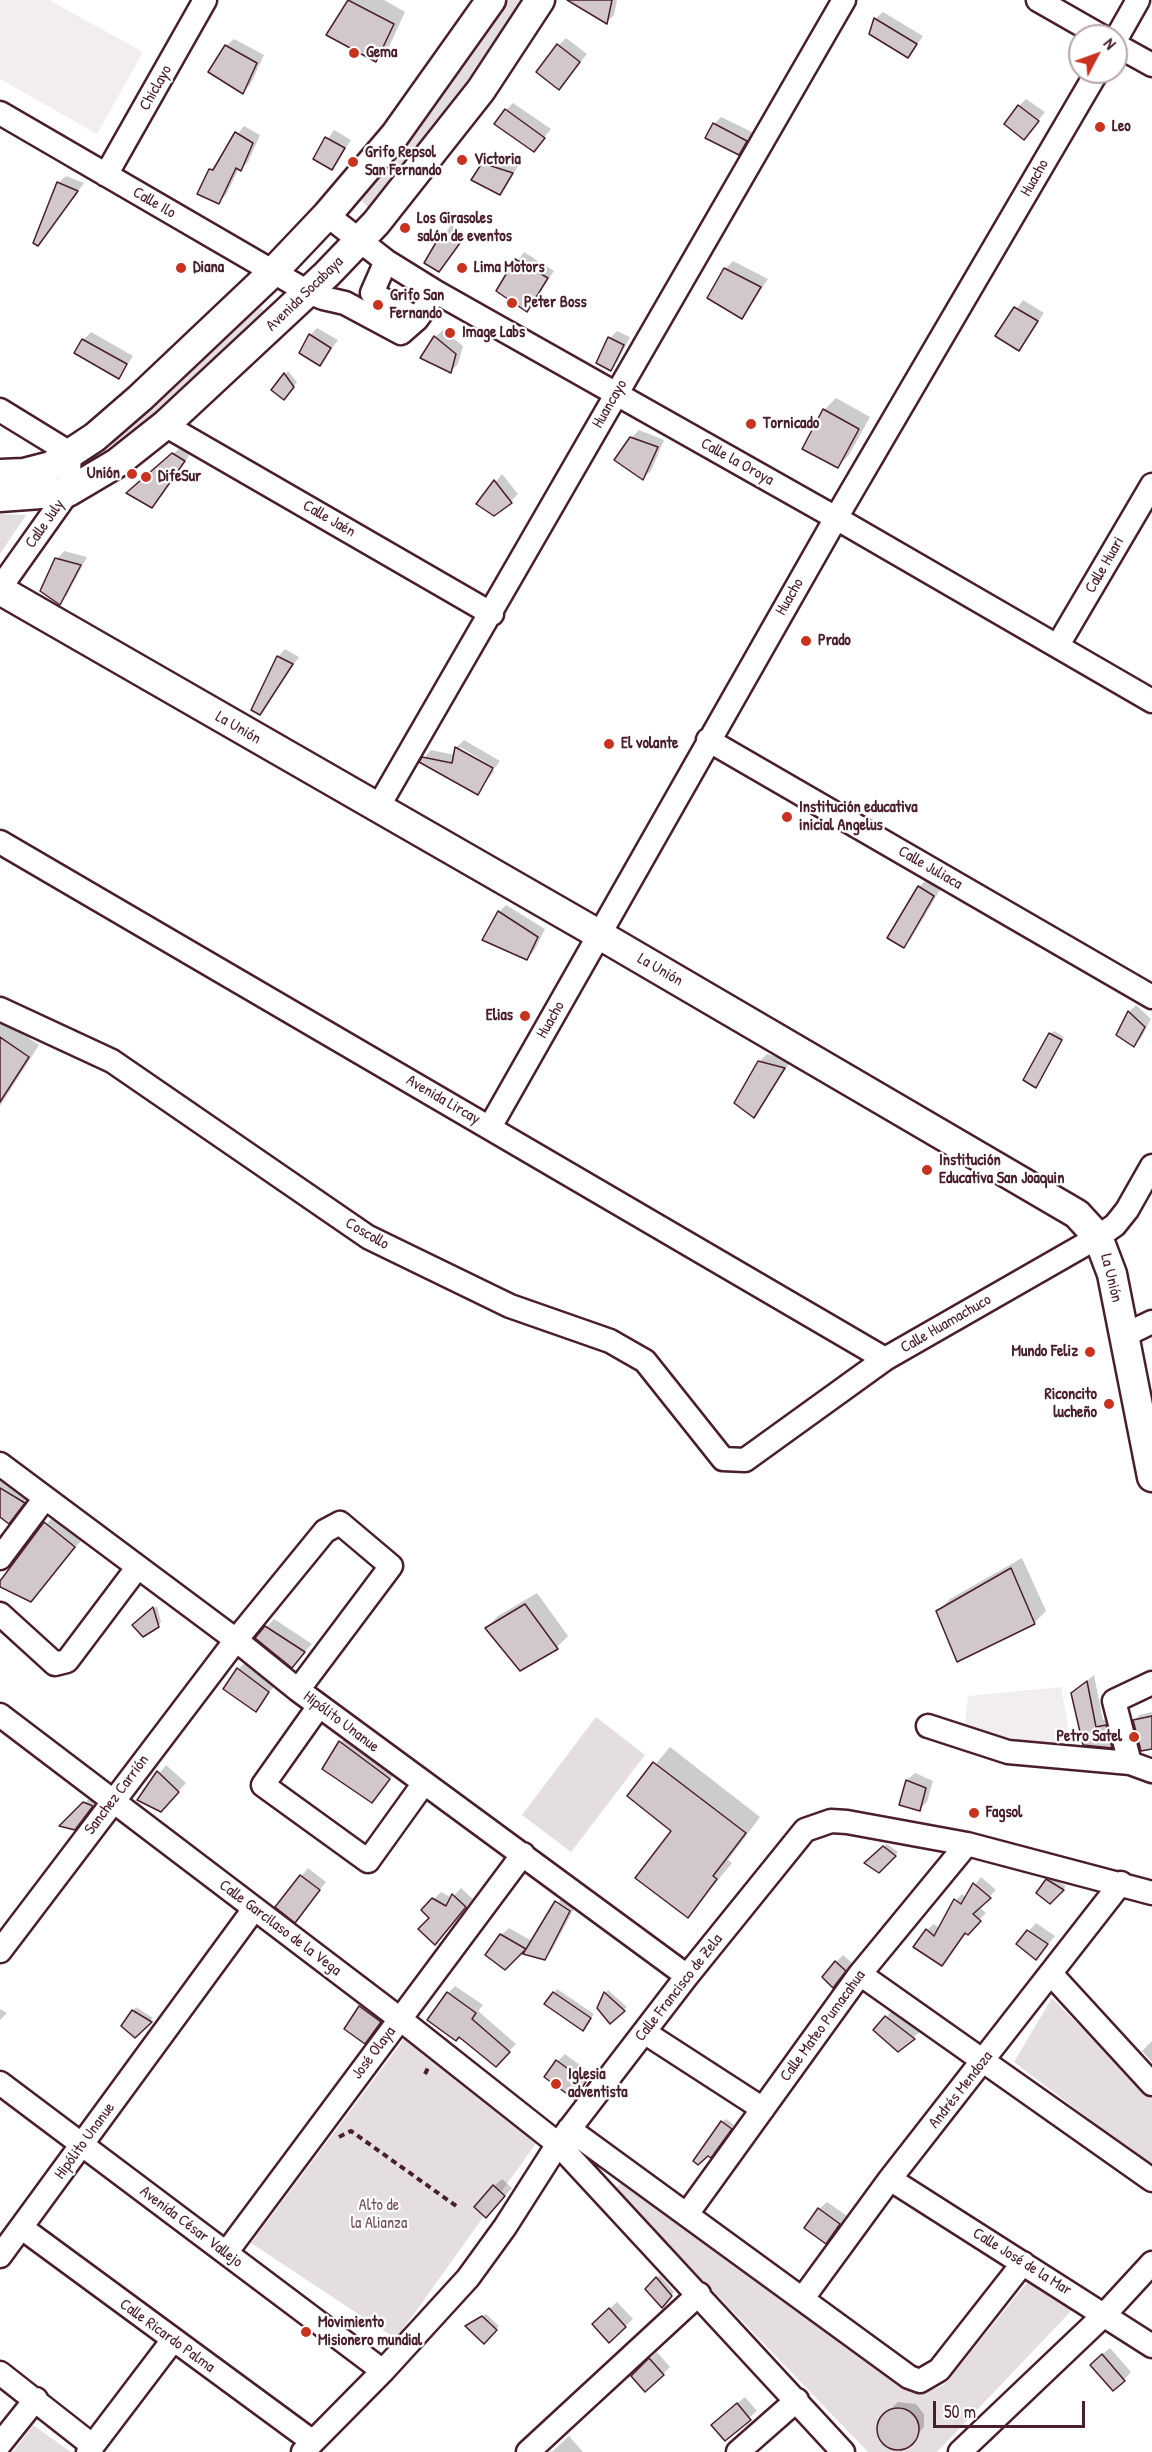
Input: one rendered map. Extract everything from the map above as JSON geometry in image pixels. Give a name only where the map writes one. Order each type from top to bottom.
[{"type":"main road","points":[[0,474],[24,473],[51,466],[111,425],[273,272],[327,215],[395,135],[490,0]]},
{"type":"main road","name":"Avenida Socabaya","points":[[0,497],[68,492],[117,463],[165,425],[308,292],[359,241],[460,118],[504,57],[540,0]]},
{"type":"main road","name":"La Unión","points":[[0,589],[377,809],[600,935],[1077,1214],[1098,1237],[1112,1274],[1152,1477]]},
{"type":"street","name":"Chiclayo","points":[[106,175],[205,0]]},
{"type":"street","name":"Huancayo","points":[[377,809],[492,614],[615,393],[844,0]]},
{"type":"street","points":[[1038,0],[1080,24]]},
{"type":"street","points":[[1124,24],[1138,0]]},
{"type":"street","points":[[1128,52],[1152,65]]},
{"type":"street","name":"Huacho","points":[[490,1127],[708,740],[1090,84]]},
{"type":"street","name":"Calle Ilo","points":[[0,113],[308,292],[345,303],[401,333],[417,319]]},
{"type":"street","name":"Calle la Oroya","points":[[327,215],[386,261],[436,292],[836,518],[1152,701]]},
{"type":"street","points":[[386,261],[372,293],[417,319],[436,292]]},
{"type":"street","points":[[0,411],[70,453]]},
{"type":"street","name":"Calle Jaén","points":[[165,425],[492,614]]},
{"type":"street","name":"Calle July","points":[[0,589],[68,492],[70,453]]},
{"type":"street","name":"Calle Huari","points":[[1058,645],[1152,485]]},
{"type":"street","name":"Calle Juliaca","points":[[708,740],[1152,997]]},
{"type":"street","name":"Avenida Lircay","points":[[0,842],[885,1359]]},
{"type":"street","name":"Coscollo","points":[[0,1009],[112,1061],[368,1237],[510,1306],[610,1341],[645,1362],[723,1459]]},
{"type":"street","name":"Calle Huamachuco","points":[[723,1459],[745,1460],[885,1359],[1098,1237],[1115,1225],[1127,1210],[1152,1166]]},
{"type":"street","points":[[1123,1336],[1152,1322]]},
{"type":"street","name":"Hipólito Unanue","points":[[0,1464],[236,1640],[319,1706],[687,1976]]},
{"type":"street","points":[[0,1558],[45,1498]]},
{"type":"street","name":"Sanchez Carrión","points":[[0,1951],[236,1640],[325,1531],[340,1523],[391,1566],[298,1690]]},
{"type":"street","points":[[0,1614],[55,1664],[67,1661],[137,1568]]},
{"type":"street","points":[[1130,1763],[1114,1701],[1152,1683]]},
{"type":"street","points":[[319,1706],[263,1785],[368,1861],[424,1783]]},
{"type":"street","name":"Calle Garcilaso de la Vega","points":[[0,1714],[400,2019],[563,2137]]},
{"type":"street","points":[[928,1726],[1008,1752],[1130,1763],[1152,1772]]},
{"type":"street","name":"Calle Francisco de Zela","points":[[308,2447],[383,2371],[468,2278],[505,2227],[563,2137],[687,1976],[805,1830],[819,1823],[848,1822],[968,1844],[1152,1893]]},
{"type":"street","name":"Calle Mateo Pumacahua","points":[[687,2214],[860,1974],[968,1844]]},
{"type":"street","name":"José Olaya","points":[[226,2253],[523,1854]]},
{"type":"street","name":"Calle Francisco de Zela","points":[[1121,1883],[1152,1904]]},
{"type":"street","name":"Andrés Mendoza","points":[[803,2298],[891,2179],[1052,1975],[1121,1883]]},
{"type":"street","name":"Hipólito Unanue","points":[[0,2256],[254,1909]]},
{"type":"street","points":[[860,1974],[1152,2180]]},
{"type":"street","points":[[1052,1975],[1152,2084]]},
{"type":"street","points":[[644,2032],[763,2109]]},
{"type":"street","name":"Avenida César Vallejo","points":[[0,2083],[383,2371]]},
{"type":"street","points":[[563,2137],[687,2214],[909,2377],[920,2381],[939,2370],[1023,2263]]},
{"type":"street","points":[[563,2137],[699,2294],[843,2452]]},
{"type":"street","name":"Calle José de la Mar","points":[[891,2179],[1152,2346]]},
{"type":"street","name":"Calle Ricardo Palma","points":[[22,2228],[173,2340],[308,2447]]},
{"type":"street","points":[[960,2452],[1105,2314],[1152,2263]]},
{"type":"street","points":[[528,2452],[699,2294]]},
{"type":"street","points":[[0,2373],[36,2399],[90,2449],[173,2340]]},
{"type":"street","points":[[0,2444],[36,2399]]},
{"type":"street","points":[[738,2452],[797,2400]]},
{"type":"path","points":[[300,2154],[351,2131],[459,2208]]},
{"type":"shaded area","points":[[0,0],[49,0],[143,52],[97,134],[0,79]]},
{"type":"shaded area","points":[[1061,1687],[1074,1760],[1026,1743],[962,1753],[968,1696]]},
{"type":"green space","points":[[504,0],[529,0],[509,32],[372,211],[358,197]]},
{"type":"green space","points":[[256,303],[268,315],[119,450],[110,439]]},
{"type":"green space","points":[[0,514],[26,515],[0,554]]},
{"type":"green space","points":[[596,1717],[645,1755],[571,1852],[522,1815]]},
{"type":"green space","points":[[1052,1998],[1152,2099],[1152,2167],[1014,2062]]},
{"type":"green space","name":"Alto de la Alianza","points":[[405,2038],[537,2142],[396,2339],[251,2243]]},
{"type":"green space","points":[[623,2181],[920,2394],[944,2385],[1029,2280],[1074,2308],[937,2452],[868,2452],[615,2189]]},
{"type":"green space","points":[[33,2425],[71,2452],[13,2452]]},
{"type":"building","points":[[348,0],[394,24],[376,62],[326,35]]},
{"type":"building","points":[[567,0],[612,0],[607,24]]},
{"type":"building","points":[[874,18],[917,44],[908,58],[869,34]]},
{"type":"building","points":[[557,44],[580,62],[559,90],[536,72]]},
{"type":"building","points":[[225,45],[257,63],[243,94],[208,72]]},
{"type":"building","points":[[1018,105],[1039,121],[1024,140],[1004,124]]},
{"type":"building","points":[[505,109],[545,138],[534,152],[494,124]]},
{"type":"building","points":[[713,123],[747,141],[739,155],[705,138]]},
{"type":"building","points":[[235,132],[253,143],[241,171],[236,168],[219,204],[197,194],[209,169],[213,170]]},
{"type":"building","points":[[325,137],[345,148],[332,170],[313,159]]},
{"type":"building","points":[[482,163],[513,173],[500,195],[471,180]]},
{"type":"building","points":[[57,182],[78,191],[38,246],[33,243]]},
{"type":"building","points":[[442,232],[460,243],[439,272],[424,263]]},
{"type":"building","points":[[515,259],[548,278],[527,312],[496,291]]},
{"type":"building","points":[[724,268],[761,287],[742,319],[707,298]]},
{"type":"building","points":[[1014,307],[1038,321],[1019,351],[995,336]]},
{"type":"building","points":[[309,334],[331,348],[320,366],[299,353]]},
{"type":"building","points":[[434,336],[456,354],[451,373],[420,358]]},
{"type":"building","points":[[608,337],[624,345],[611,371],[596,363]]},
{"type":"building","points":[[82,339],[127,364],[119,379],[74,353]]},
{"type":"building","points":[[284,373],[294,387],[284,400],[271,390]]},
{"type":"building","points":[[823,409],[859,429],[838,468],[802,449]]},
{"type":"building","points":[[630,437],[658,447],[643,480],[614,460]]},
{"type":"building","points":[[172,453],[185,461],[152,508],[126,493]]},
{"type":"building","points":[[494,480],[512,503],[494,516],[476,504]]},
{"type":"building","points":[[55,558],[81,565],[60,605],[40,591]]},
{"type":"building","points":[[277,656],[293,664],[260,715],[251,710]]},
{"type":"building","points":[[455,747],[493,768],[478,795],[419,762],[422,757],[452,763]]},
{"type":"building","points":[[918,886],[934,896],[904,948],[887,938]]},
{"type":"building","points":[[498,911],[538,937],[527,960],[482,940]]},
{"type":"building","points":[[1128,1011],[1145,1027],[1134,1047],[1116,1035]]},
{"type":"building","points":[[1049,1033],[1062,1040],[1036,1088],[1023,1080]]},
{"type":"building","points":[[0,1037],[29,1057],[0,1102]]},
{"type":"building","points":[[758,1061],[785,1068],[754,1118],[734,1103]]},
{"type":"building","points":[[0,1488],[25,1503],[9,1524],[0,1517]]},
{"type":"building","points":[[44,1522],[75,1547],[31,1602],[0,1587],[0,1581]]},
{"type":"building","points":[[1011,1568],[1035,1624],[957,1662],[936,1611]]},
{"type":"building","points":[[525,1604],[558,1649],[520,1671],[485,1628]]},
{"type":"building","points":[[153,1607],[159,1627],[143,1637],[132,1625]]},
{"type":"building","points":[[265,1626],[305,1652],[292,1668],[255,1638]]},
{"type":"building","points":[[237,1668],[269,1692],[256,1712],[223,1689]]},
{"type":"building","points":[[1087,1681],[1096,1727],[1106,1725],[1112,1748],[1083,1745],[1071,1693]]},
{"type":"building","points":[[1152,1716],[1152,1749],[1141,1751],[1133,1720]]},
{"type":"building","points":[[339,1741],[390,1779],[372,1803],[322,1769]]},
{"type":"building","points":[[653,1762],[746,1833],[713,1876],[717,1879],[688,1918],[635,1878],[671,1831],[627,1796]]},
{"type":"building","points":[[157,1771],[179,1792],[161,1812],[137,1800]]},
{"type":"building","points":[[906,1780],[926,1788],[920,1811],[899,1805]]},
{"type":"building","points":[[83,1802],[93,1806],[75,1830],[59,1826]]},
{"type":"building","points":[[883,1846],[896,1856],[879,1873],[864,1863]]},
{"type":"building","points":[[300,1875],[320,1890],[295,1923],[275,1907]]},
{"type":"building","points":[[1046,1879],[1064,1890],[1050,1904],[1036,1893]]},
{"type":"building","points":[[973,1883],[991,1898],[973,1914],[981,1921],[968,1935],[965,1933],[942,1966],[913,1947],[926,1929],[934,1936],[954,1899],[961,1904]]},
{"type":"building","points":[[452,1894],[466,1907],[435,1945],[418,1929],[429,1918],[421,1910],[432,1898],[446,1906]]},
{"type":"building","points":[[555,1901],[570,1911],[545,1960],[523,1954]]},
{"type":"building","points":[[1027,1930],[1048,1944],[1036,1960],[1016,1944]]},
{"type":"building","points":[[500,1934],[526,1949],[505,1970],[485,1955]]},
{"type":"building","points":[[835,1961],[846,1971],[833,1988],[822,1977]]},
{"type":"building","points":[[447,1992],[476,2013],[472,2019],[510,2052],[496,2067],[459,2037],[456,2041],[427,2020]]},
{"type":"building","points":[[553,1992],[591,2018],[583,2031],[544,2004]]},
{"type":"building","points":[[604,1992],[625,2011],[610,2024],[597,2008]]},
{"type":"building","points":[[359,2006],[381,2022],[365,2044],[344,2029]]},
{"type":"building","points":[[132,2010],[152,2022],[135,2038],[121,2026]]},
{"type":"building","points":[[885,2016],[915,2039],[898,2052],[873,2030]]},
{"type":"building","points":[[556,2060],[586,2082],[574,2099],[544,2077]]},
{"type":"building","points":[[721,2121],[732,2129],[711,2158],[708,2156],[698,2165],[693,2161]]},
{"type":"building","points":[[493,2185],[505,2196],[486,2218],[474,2207]]},
{"type":"building","points":[[818,2208],[840,2224],[826,2244],[804,2228]]},
{"type":"building","points":[[656,2277],[672,2296],[662,2308],[645,2289]]},
{"type":"building","points":[[609,2308],[626,2327],[609,2343],[592,2324]]},
{"type":"building","points":[[482,2316],[497,2330],[484,2344],[465,2326]]},
{"type":"building","points":[[1102,2354],[1125,2381],[1113,2391],[1090,2365]]},
{"type":"building","points":[[649,2358],[664,2375],[645,2392],[631,2376]]},
{"type":"building","points":[[737,2403],[751,2420],[725,2441],[711,2425]]},
{"type":"building","points":[[898,2408],[913,2414],[919,2429],[913,2444],[898,2450],[883,2444],[877,2429],[883,2414]]},
{"type":"place","name":"Gema","points":[[354,53]]},
{"type":"place","name":"Leo","points":[[1100,127]]},
{"type":"place","name":"Victoria","points":[[462,160]]},
{"type":"place","name":"Grifo Repsol San Fernando","points":[[353,162]]},
{"type":"place","name":"Los Girasoles salón de eventos","points":[[405,228]]},
{"type":"place","name":"Diana","points":[[181,268]]},
{"type":"place","name":"Lima Motors","points":[[462,268]]},
{"type":"place","name":"Peter Boss","points":[[512,303]]},
{"type":"place","name":"Grifo San Fernando","points":[[378,305]]},
{"type":"place","name":"Image Labs","points":[[450,333]]},
{"type":"place","name":"Tornicado","points":[[751,424]]},
{"type":"place","name":"Unión","points":[[132,474]]},
{"type":"place","name":"DifeSur","points":[[146,477]]},
{"type":"place","name":"Prado","points":[[806,641]]},
{"type":"place","name":"El volante","points":[[609,744]]},
{"type":"place","name":"Institución educativa inicial Angelus","points":[[787,817]]},
{"type":"place","name":"Elias","points":[[525,1016]]},
{"type":"place","name":"Institución Educativa San Joaquin","points":[[927,1170]]},
{"type":"place","name":"Mundo Feliz","points":[[1090,1352]]},
{"type":"place","name":"Riconcito lucheño","points":[[1109,1404]]},
{"type":"place","name":"Petro Satel","points":[[1134,1737]]},
{"type":"place","name":"Fagsol","points":[[974,1813]]},
{"type":"place","name":"Iglesia adventista","points":[[556,2084]]},
{"type":"place","name":"Movimiento Misionero mundial","points":[[306,2332]]}]
